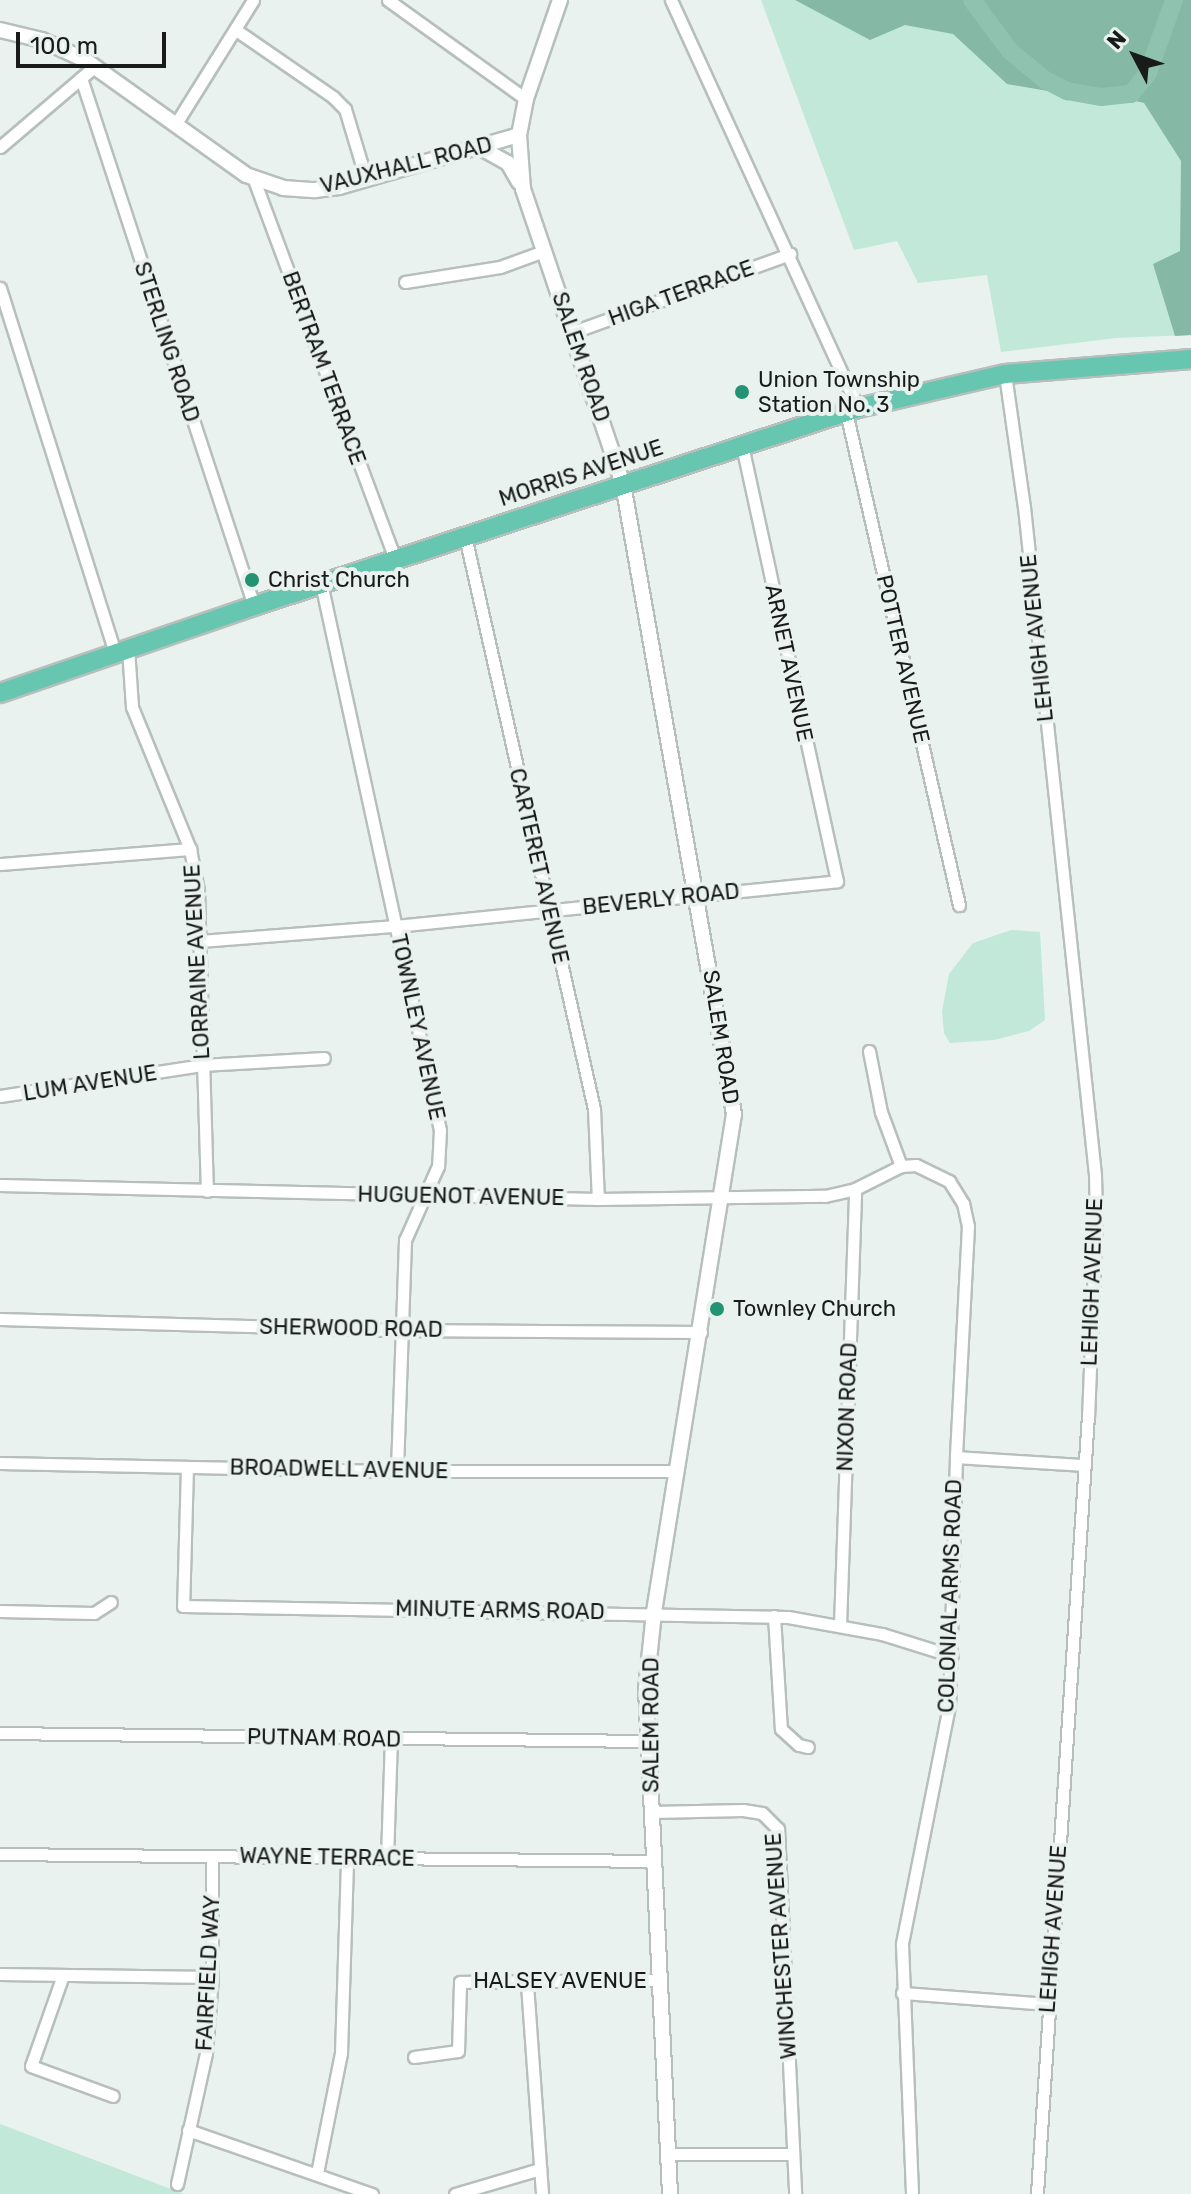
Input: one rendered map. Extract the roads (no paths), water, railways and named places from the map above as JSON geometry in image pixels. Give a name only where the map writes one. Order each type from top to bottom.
[{"type":"main road","name":"MORRIS AVENUE","points":[[0,693],[321,583],[852,410],[1005,374],[1191,359]]},
{"type":"street","points":[[175,125],[253,0]]},
{"type":"street","points":[[388,0],[526,99]]},
{"type":"street","name":"SALEM ROAD","points":[[560,0],[526,99],[519,135],[523,189],[623,484],[734,1114],[654,1612],[646,1689],[670,2194]]},
{"type":"street","name":"POTTER AVENUE","points":[[671,0],[790,254],[852,410],[959,905]]},
{"type":"street","name":"VAUXHALL ROAD","points":[[0,30],[42,40],[94,67],[253,177],[283,188],[315,190],[366,179],[519,135]]},
{"type":"street","points":[[236,30],[333,97],[345,109],[366,179]]},
{"type":"street","points":[[0,147],[94,67]]},
{"type":"street","name":"STERLING ROAD","points":[[81,78],[254,606]]},
{"type":"street","points":[[478,147],[508,163],[523,189]]},
{"type":"street","name":"BERTRAM TERRACE","points":[[253,177],[395,559]]},
{"type":"street","points":[[405,282],[500,267],[544,251]]},
{"type":"street","name":"HIGA TERRACE","points":[[573,332],[790,254]]},
{"type":"street","name":"LORRAINE AVENUE","points":[[0,288],[122,650],[132,707],[190,849],[198,890],[207,1191]]},
{"type":"street","name":"LEHIGH AVENUE","points":[[1005,374],[1024,507],[1095,1175],[1084,1465],[1037,2194]]},
{"type":"street","name":"ARNET AVENUE","points":[[742,445],[837,881]]},
{"type":"street","name":"CARTERET AVENUE","points":[[465,536],[594,1109],[598,1199]]},
{"type":"street","name":"TOWNLEY AVENUE","points":[[321,583],[440,1130],[438,1166],[405,1240],[397,1471]]},
{"type":"street","points":[[0,864],[190,849]]},
{"type":"street","name":"BEVERLY ROAD","points":[[199,941],[396,926],[837,881]]},
{"type":"street","points":[[869,1051],[881,1112],[901,1166]]},
{"type":"street","name":"LUM AVENUE","points":[[0,1096],[202,1065],[324,1058]]},
{"type":"street","name":"HUGUENOT AVENUE","points":[[0,1185],[598,1199],[809,1197],[855,1189],[901,1166],[916,1165]]},
{"type":"street","name":"COLONIAL ARMS ROAD","points":[[912,2194],[902,1993],[906,1915],[949,1706],[967,1215],[949,1181],[916,1165]]},
{"type":"street","name":"NIXON ROAD","points":[[840,1625],[855,1189]]},
{"type":"street","name":"SHERWOOD ROAD","points":[[0,1319],[400,1330],[701,1332]]},
{"type":"street","points":[[956,1457],[1084,1465]]},
{"type":"street","name":"BROADWELL AVENUE","points":[[0,1463],[397,1471],[677,1471]]},
{"type":"street","name":"MINUTE ARMS ROAD","points":[[187,1467],[183,1606],[774,1616],[840,1625],[952,1656]]},
{"type":"street","points":[[0,1611],[94,1613],[111,1602]]},
{"type":"street","points":[[774,1616],[781,1729],[799,1745],[808,1747]]},
{"type":"street","name":"PUTNAM ROAD","points":[[0,1733],[648,1741]]},
{"type":"street","points":[[387,1858],[391,1739]]},
{"type":"street","name":"WINCHESTER AVENUE","points":[[652,1812],[743,1810],[762,1813],[778,1829],[795,2194]]},
{"type":"street","name":"WAYNE TERRACE","points":[[0,1854],[654,1861]]},
{"type":"street","name":"FAIRFIELD WAY","points":[[177,2184],[206,2053],[212,1977],[212,1856]]},
{"type":"street","points":[[317,2173],[341,2053],[347,1857]]},
{"type":"street","points":[[0,1974],[212,1977]]},
{"type":"street","points":[[63,1975],[31,2066],[113,2096]]},
{"type":"street","points":[[531,1979],[527,1984],[542,2194]]},
{"type":"street","name":"HALSEY AVENUE","points":[[414,2057],[458,2051],[460,1982],[660,1980]]},
{"type":"street","points":[[902,1993],[1049,2004]]},
{"type":"street","points":[[188,2130],[372,2194]]},
{"type":"street","points":[[669,2154],[793,2154]]},
{"type":"street","points":[[455,2194],[540,2169]]},
{"type":"waterway","points":[[972,0],[1010,51],[1045,80],[1067,91],[1101,97],[1131,94],[1148,73],[1174,0]]},
{"type":"place","name":"Union Township Station No. 3","points":[[742,392]]},
{"type":"place","name":"Christ Church","points":[[252,580]]},
{"type":"place","name":"Townley Church","points":[[717,1309]]}]
